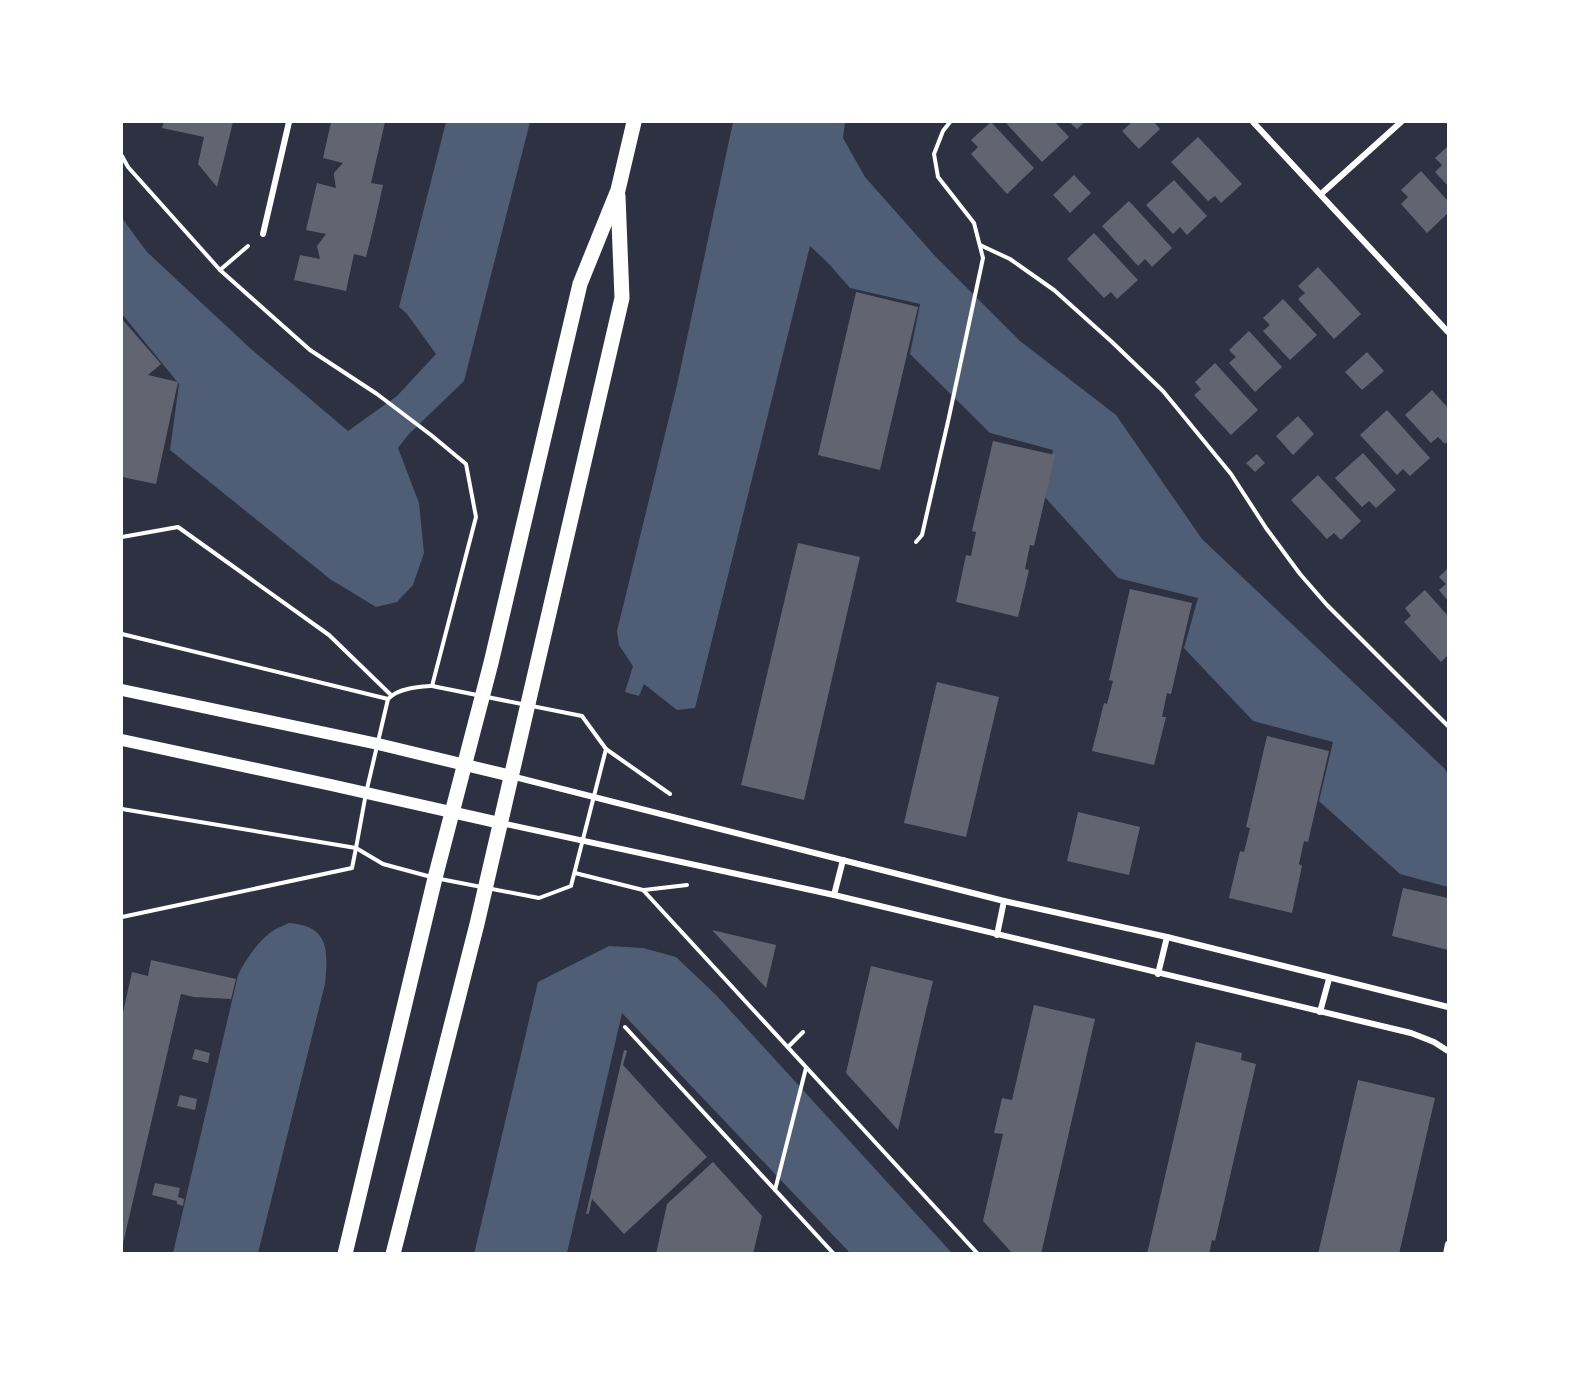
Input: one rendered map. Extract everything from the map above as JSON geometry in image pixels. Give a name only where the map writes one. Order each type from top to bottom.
[{"type":"main road","points":[[345,1254],[435,878],[491,663],[580,284],[618,190],[634,122]]},
{"type":"main road","points":[[393,1254],[485,888],[622,298],[618,190]]},
{"type":"main road","points":[[122,690],[378,744],[511,776]]},
{"type":"main road","points":[[122,741],[500,823]]},
{"type":"street","points":[[263,234],[289,122]]},
{"type":"street","points":[[1253,122],[1449,332]]},
{"type":"street","points":[[1321,194],[1401,122]]},
{"type":"street","points":[[511,776],[1004,901],[1167,937],[1449,1007]]},
{"type":"street","points":[[500,823],[834,895],[1412,1033],[1449,1051]]},
{"type":"street","points":[[834,895],[843,860]]},
{"type":"street","points":[[996,934],[1004,901]]},
{"type":"street","points":[[1158,974],[1167,937]]},
{"type":"street","points":[[1320,1012],[1329,979]]},
{"type":"street","points":[[1446,1254],[1449,1244]]},
{"type":"path","points":[[916,542],[922,535],[983,258],[974,223],[938,177],[934,154],[943,131],[950,122]]},
{"type":"path","points":[[122,156],[129,167],[220,270],[310,350],[377,394],[465,464],[476,517],[432,686],[417,687],[388,699],[122,634]]},
{"type":"path","points":[[220,270],[263,234]]},
{"type":"path","points":[[980,244],[1010,259],[1054,290],[1163,391],[1231,474],[1266,528],[1300,574],[1449,726]]},
{"type":"path","points":[[122,537],[178,527],[329,635],[391,696]]},
{"type":"path","points":[[528,705],[582,716],[606,749],[678,800]]},
{"type":"path","points":[[594,797],[606,749]]},
{"type":"path","points":[[122,917],[352,868],[366,793]]},
{"type":"path","points":[[122,809],[356,848],[384,864],[435,878]]},
{"type":"path","points":[[485,888],[539,898],[572,886],[575,873],[643,890],[978,1254]]},
{"type":"path","points":[[625,1027],[834,1254]]},
{"type":"path","points":[[788,1047],[803,1032]]},
{"type":"path","points":[[775,1190],[807,1068]]},
{"type":"water","points":[[446,122],[530,122],[464,381],[409,434],[398,448],[419,503],[424,553],[413,585],[397,602],[376,607],[330,579],[170,450],[179,384],[122,314],[122,218],[147,252],[251,349],[348,431],[397,396],[436,354],[407,314],[399,307]]},
{"type":"water","points":[[733,122],[845,122],[843,138],[865,177],[935,256],[1020,341],[1116,415],[1202,539],[1445,769],[1448,775],[1448,887],[1400,874],[1319,801],[1333,742],[1253,721],[1184,648],[1198,598],[1118,578],[1043,495],[1053,450],[990,433],[910,354],[920,304],[850,288],[810,246],[695,708],[677,710],[644,684],[639,696],[625,692],[633,666],[619,645],[617,631],[677,385]]},
{"type":"water","points":[[289,923],[312,929],[324,942],[325,984],[258,1253],[173,1253],[238,975],[248,957],[261,941],[273,931]]},
{"type":"water","points":[[609,946],[643,948],[676,957],[716,995],[952,1253],[850,1253],[622,1013],[567,1253],[474,1254],[538,982]]},
{"type":"building","points":[[164,122],[233,122],[217,187],[198,164],[204,137],[162,128]]},
{"type":"building","points":[[331,122],[385,122],[371,183],[383,185],[375,221],[366,257],[354,254],[346,291],[294,280],[300,255],[320,259],[317,246],[326,234],[306,230],[317,183],[336,188],[334,173],[343,163],[323,158]]},
{"type":"building","points":[[991,122],[1034,168],[1007,194],[971,154],[978,147],[971,140]]},
{"type":"building","points":[[1005,122],[1055,122],[1069,137],[1042,162]]},
{"type":"building","points":[[1069,122],[1085,122],[1077,129]]},
{"type":"building","points":[[1132,122],[1154,122],[1160,129],[1139,149],[1122,131]]},
{"type":"building","points":[[1198,137],[1242,184],[1221,203],[1215,196],[1208,201],[1171,162]]},
{"type":"building","points":[[1448,146],[1448,186],[1435,172],[1442,165],[1435,158]]},
{"type":"building","points":[[1421,171],[1448,201],[1448,213],[1427,233],[1401,204],[1408,197],[1401,190]]},
{"type":"building","points":[[1074,175],[1091,193],[1070,213],[1053,195]]},
{"type":"building","points":[[1174,180],[1207,216],[1187,235],[1180,227],[1173,234],[1146,205]]},
{"type":"building","points":[[1129,201],[1172,248],[1152,267],[1145,259],[1138,266],[1102,226]]},
{"type":"building","points":[[1094,233],[1138,280],[1117,299],[1111,292],[1104,298],[1067,259]]},
{"type":"building","points":[[1318,267],[1361,314],[1334,339],[1298,299],[1305,293],[1298,286]]},
{"type":"building","points":[[856,292],[918,307],[880,470],[818,455]]},
{"type":"building","points":[[1283,299],[1317,335],[1290,360],[1263,331],[1270,325],[1263,318]]},
{"type":"building","points":[[122,319],[161,364],[148,375],[178,382],[156,484],[122,477]]},
{"type":"building","points":[[1249,331],[1282,367],[1255,392],[1229,363],[1236,357],[1229,350]]},
{"type":"building","points":[[1367,352],[1384,371],[1362,390],[1345,372]]},
{"type":"building","points":[[1215,363],[1258,410],[1231,435],[1194,395],[1201,389],[1195,382]]},
{"type":"building","points":[[1432,390],[1448,408],[1448,441],[1445,444],[1438,437],[1431,443],[1405,415]]},
{"type":"building","points":[[1387,410],[1430,458],[1410,476],[1403,469],[1397,475],[1360,435]]},
{"type":"building","points":[[1298,416],[1314,434],[1293,455],[1276,436]]},
{"type":"building","points":[[993,441],[1055,455],[1034,546],[1030,545],[1025,569],[1029,570],[1018,617],[956,602],[966,555],[971,556],[976,532],[972,531]]},
{"type":"building","points":[[1363,453],[1396,490],[1376,508],[1369,501],[1362,507],[1335,478]]},
{"type":"building","points":[[1257,454],[1265,463],[1255,472],[1246,463]]},
{"type":"building","points":[[1318,475],[1361,521],[1341,540],[1334,533],[1327,539],[1291,500]]},
{"type":"building","points":[[798,543],[860,557],[804,800],[741,785]]},
{"type":"building","points":[[1448,568],[1448,601],[1439,590],[1446,584],[1439,577]]},
{"type":"building","points":[[1130,589],[1192,603],[1171,694],[1167,693],[1162,717],[1166,717],[1154,765],[1092,751],[1104,703],[1107,704],[1113,681],[1109,680]]},
{"type":"building","points":[[1425,590],[1448,616],[1448,655],[1441,662],[1404,622],[1411,616],[1405,608]]},
{"type":"building","points":[[937,682],[999,697],[966,837],[904,823]]},
{"type":"building","points":[[1267,736],[1329,751],[1308,842],[1304,841],[1299,864],[1302,866],[1292,913],[1229,898],[1240,851],[1244,852],[1250,828],[1246,827]]},
{"type":"building","points":[[1078,812],[1140,827],[1129,875],[1067,861]]},
{"type":"building","points":[[1403,888],[1448,898],[1448,950],[1392,936]]},
{"type":"building","points":[[712,930],[776,945],[766,988]]},
{"type":"building","points":[[151,960],[236,979],[231,999],[181,994],[122,1248],[122,1017],[132,972],[148,976]]},
{"type":"building","points":[[871,966],[933,981],[898,1130],[846,1073]]},
{"type":"building","points":[[1034,1005],[1095,1019],[1041,1254],[1013,1254],[983,1221],[1003,1134],[994,1133],[1002,1098],[1012,1100]]},
{"type":"building","points":[[1196,1042],[1242,1053],[1241,1060],[1256,1064],[1215,1241],[1212,1240],[1209,1254],[1147,1254]]},
{"type":"building","points":[[195,1049],[210,1053],[208,1063],[192,1059]]},
{"type":"building","points":[[624,1050],[627,1051],[623,1065],[707,1157],[624,1234],[592,1199],[589,1213],[586,1214]]},
{"type":"building","points":[[1358,1080],[1435,1098],[1399,1254],[1318,1254]]},
{"type":"building","points":[[180,1095],[197,1099],[195,1110],[177,1106]]},
{"type":"building","points":[[713,1162],[762,1216],[753,1254],[656,1254],[667,1204]]},
{"type":"building","points":[[155,1183],[180,1188],[178,1197],[184,1199],[183,1206],[177,1204],[177,1201],[152,1195]]}]
